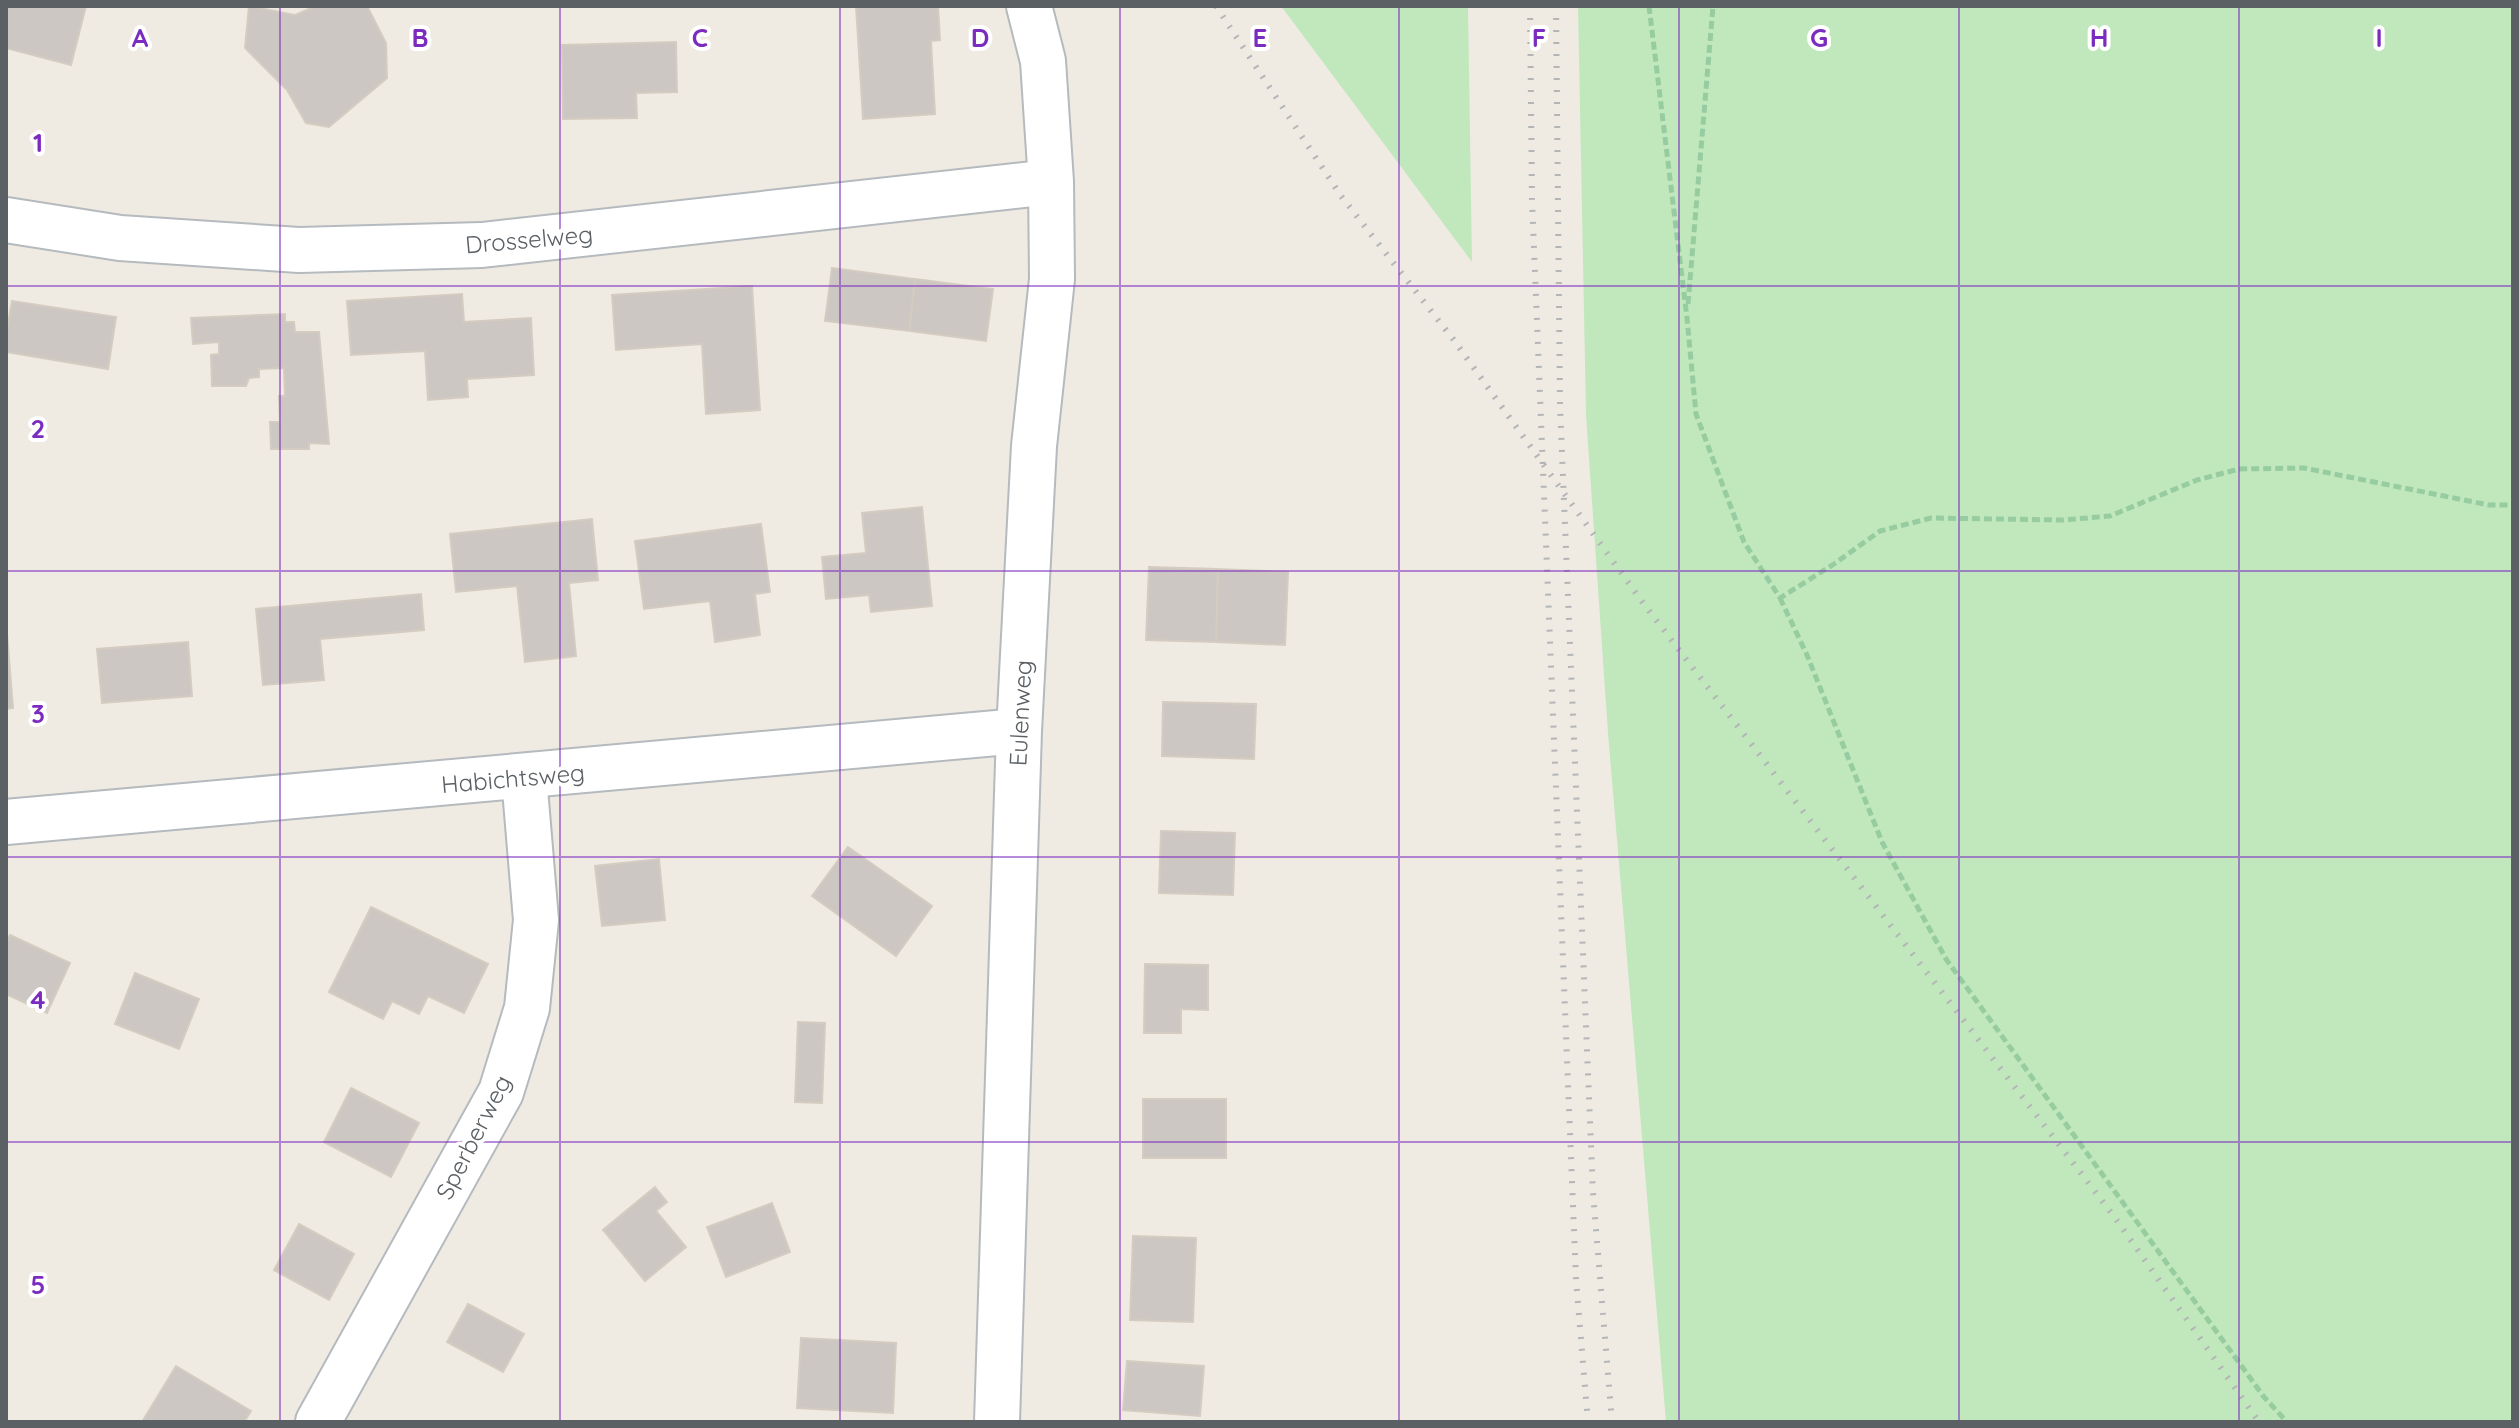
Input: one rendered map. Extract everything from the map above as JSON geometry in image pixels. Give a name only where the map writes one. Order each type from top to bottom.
[{"type":"street","name":"Eulenweg","points":[[997,1422],[1019,731],[1034,446],[1052,279],[1051,182],[1043,61],[1029,6]]},
{"type":"street","name":"Drosselweg","points":[[6,220],[120,238],[299,250],[482,245],[1051,182]]},
{"type":"street","name":"Habichtsweg","points":[[6,822],[1019,731]]},
{"type":"street","name":"Sperberweg","points":[[318,1422],[501,1092],[527,1008],[536,920],[524,777]]},
{"type":"path","points":[[1649,6],[1696,414],[1744,542],[1780,598],[1807,655],[1882,842],[1946,959],[2264,1397],[2287,1422]]},
{"type":"path","points":[[1687,318],[1713,6]]},
{"type":"path","points":[[1780,598],[1880,531],[1931,518],[2063,520],[2110,516],[2197,480],[2239,469],[2304,468],[2489,505],[2513,505]]},
{"type":"green space","points":[[1281,6],[1468,6],[1472,262]]},
{"type":"green space","points":[[1578,6],[2513,6],[2513,1422],[1666,1422],[1608,733],[1586,415]]},
{"type":"building","points":[[6,6],[86,6],[71,65],[6,48]]},
{"type":"building","points":[[249,6],[295,15],[316,6],[367,6],[386,43],[387,78],[329,127],[306,123],[287,90],[245,48]]},
{"type":"building","points":[[856,6],[938,6],[940,40],[931,41],[935,114],[863,119]]},
{"type":"building","points":[[676,42],[677,92],[636,93],[637,118],[563,119],[562,45]]},
{"type":"building","points":[[832,268],[915,279],[909,331],[825,321]]},
{"type":"building","points":[[915,279],[993,289],[986,341],[909,331]]},
{"type":"building","points":[[752,286],[760,410],[706,414],[702,344],[616,350],[612,295]]},
{"type":"building","points":[[462,294],[464,322],[531,318],[534,375],[467,379],[468,397],[428,400],[425,351],[351,355],[347,301]]},
{"type":"building","points":[[12,301],[116,317],[108,369],[6,352]]},
{"type":"building","points":[[285,314],[285,322],[294,322],[295,332],[319,332],[329,444],[309,443],[309,449],[271,449],[270,422],[280,422],[279,396],[285,396],[284,368],[259,369],[259,377],[249,378],[246,386],[212,386],[211,355],[219,354],[219,342],[193,344],[191,318]]},
{"type":"building","points":[[922,507],[932,606],[871,612],[869,595],[826,599],[822,557],[866,553],[862,513]]},
{"type":"building","points":[[592,519],[598,580],[569,583],[576,656],[525,662],[517,586],[456,592],[450,534]]},
{"type":"building","points":[[761,524],[770,592],[755,594],[760,635],[715,642],[710,601],[644,609],[635,541]]},
{"type":"building","points":[[1149,567],[1218,569],[1216,642],[1146,640]]},
{"type":"building","points":[[1218,569],[1288,572],[1285,645],[1216,642]]},
{"type":"building","points":[[421,594],[424,630],[320,639],[324,680],[263,685],[256,609]]},
{"type":"building","points":[[6,621],[13,708],[6,709]]},
{"type":"building","points":[[188,642],[192,696],[102,703],[97,649]]},
{"type":"building","points":[[1163,702],[1256,704],[1254,759],[1162,756]]},
{"type":"building","points":[[1161,831],[1235,833],[1233,895],[1159,893]]},
{"type":"building","points":[[848,847],[932,906],[896,956],[812,896]]},
{"type":"building","points":[[659,859],[665,920],[602,926],[595,866]]},
{"type":"building","points":[[371,907],[488,964],[464,1013],[428,996],[419,1014],[392,1001],[383,1019],[329,992]]},
{"type":"building","points":[[10,935],[70,963],[47,1013],[6,994],[6,944]]},
{"type":"building","points":[[1145,964],[1208,965],[1208,1010],[1181,1009],[1181,1033],[1144,1033]]},
{"type":"building","points":[[135,973],[199,999],[179,1049],[115,1024]]},
{"type":"building","points":[[798,1022],[825,1023],[822,1103],[795,1102]]},
{"type":"building","points":[[351,1088],[419,1123],[391,1177],[324,1142]]},
{"type":"building","points":[[1143,1099],[1226,1099],[1226,1158],[1143,1158]]},
{"type":"building","points":[[655,1187],[667,1202],[656,1211],[686,1247],[645,1281],[603,1230]]},
{"type":"building","points":[[772,1203],[790,1252],[726,1277],[707,1227]]},
{"type":"building","points":[[299,1224],[354,1254],[329,1300],[274,1270]]},
{"type":"building","points":[[1133,1236],[1196,1238],[1193,1322],[1130,1320]]},
{"type":"building","points":[[468,1304],[524,1334],[503,1372],[447,1342]]},
{"type":"building","points":[[801,1338],[896,1343],[893,1413],[797,1408]]},
{"type":"building","points":[[1127,1361],[1204,1366],[1200,1416],[1123,1410]]},
{"type":"building","points":[[176,1366],[251,1411],[244,1422],[142,1422]]},
{"type":"railway","points":[[1216,6],[1341,196],[1453,339],[1643,603],[2113,1215],[2259,1422]]},
{"type":"railway","points":[[1530,6],[1532,199],[1576,1280],[1588,1422]]},
{"type":"railway","points":[[1556,6],[1560,405],[1593,1193],[1612,1422]]}]
